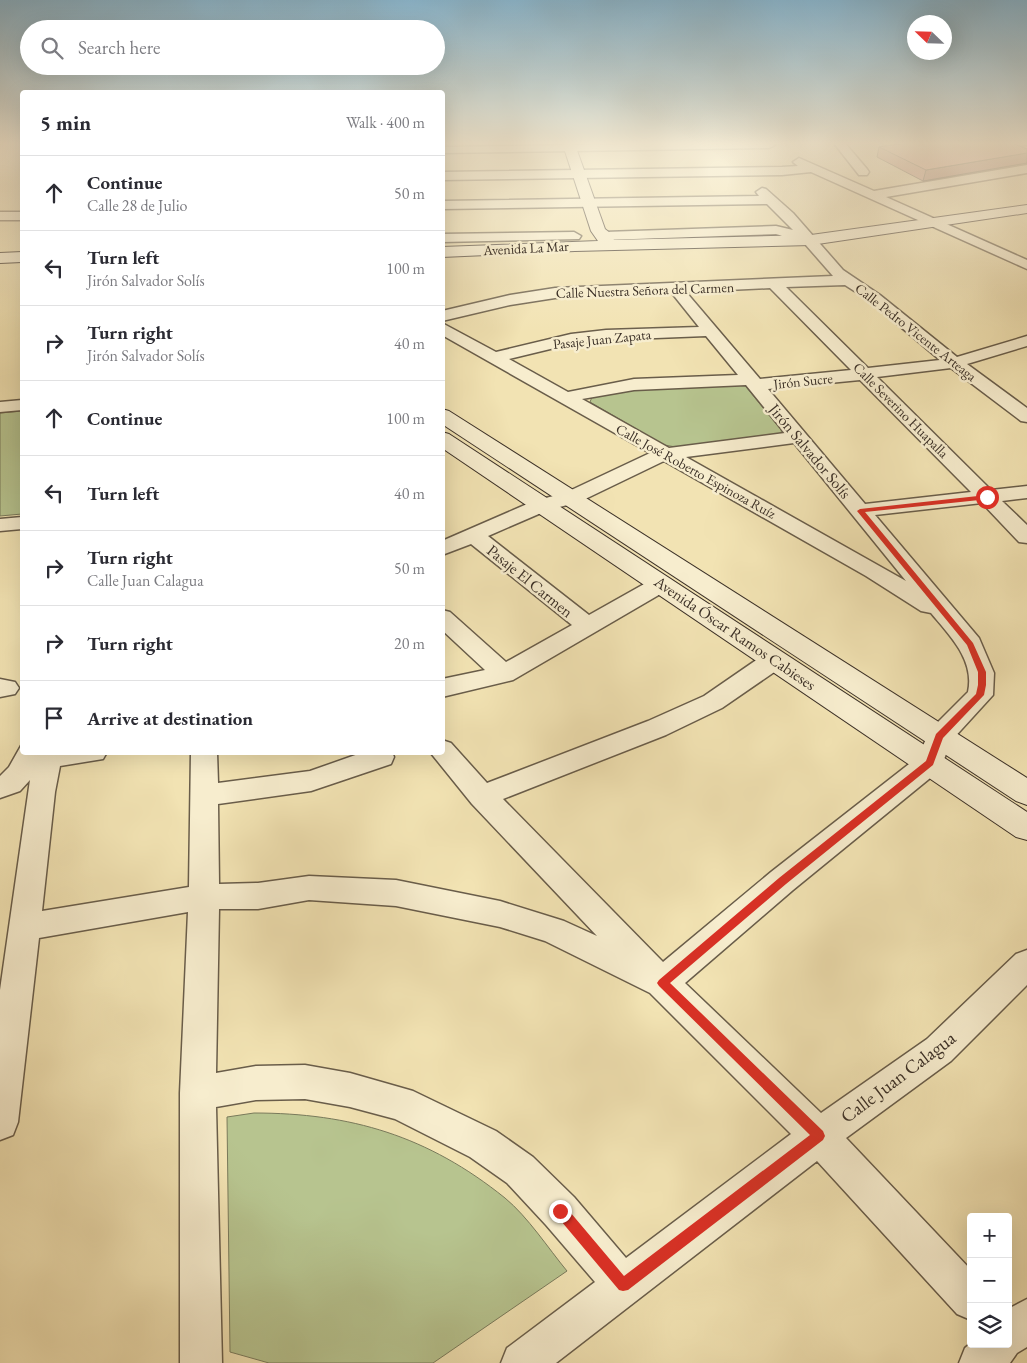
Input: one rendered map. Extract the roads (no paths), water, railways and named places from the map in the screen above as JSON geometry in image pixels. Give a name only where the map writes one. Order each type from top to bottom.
[{"type":"street","points":[[445,238],[575,231],[570,206]]},
{"type":"street","points":[[589,206],[598,231],[606,240]]},
{"type":"street","name":"Calle Pedro Vicente Arteaga","points":[[775,206],[838,273],[850,280],[1027,418]]},
{"type":"street","points":[[895,206],[1027,265]]},
{"type":"street","name":"Avenida La Mar","points":[[445,252],[575,231],[606,240],[806,240],[1027,209]]},
{"type":"street","points":[[0,216],[20,216]]},
{"type":"street","points":[[0,258],[20,257]]},
{"type":"street","name":"Calle Nuestra Señora del Carmen","points":[[445,315],[501,301],[548,294],[850,280]]},
{"type":"street","name":"Calle Severino Huapalla","points":[[774,284],[1027,537]]},
{"type":"street","name":"Jirón Salvador Solís","points":[[662,983],[934,750],[980,695],[982,685],[982,672],[970,644],[676,289]]},
{"type":"street","name":"Calle José Roberto Espinoza Ruíz","points":[[445,330],[874,571],[948,618]]},
{"type":"street","name":"Pasaje Juan Zapata","points":[[494,357],[571,339],[711,331]]},
{"type":"street","name":"Jirón Sucre","points":[[566,398],[584,392],[617,387],[754,383],[865,374],[954,362],[1027,341]]},
{"type":"street","points":[[0,407],[20,405]]},
{"type":"street","name":"Avenida Óscar Ramos Cabieses","points":[[445,417],[572,498],[934,750],[1027,828]]},
{"type":"street","points":[[445,548],[541,504],[572,498],[645,461],[665,454],[798,437]]},
{"type":"street","name":"Avenida Óscar Ramos Cabieses","points":[[445,440],[774,660],[934,750],[1027,794]]},
{"type":"street","points":[[860,511],[1027,492]]},
{"type":"street","points":[[0,525],[20,523]]},
{"type":"street","name":"Pasaje El Carmen","points":[[473,535],[588,626]]},
{"type":"street","points":[[445,687],[504,674],[661,584]]},
{"type":"street","points":[[445,620],[504,674]]},
{"type":"street","points":[[482,796],[657,728],[705,706],[774,660]]},
{"type":"street","points":[[445,753],[482,796],[662,983],[819,1136],[967,1296]]},
{"type":"street","points":[[0,788],[16,780],[28,755]]},
{"type":"street","points":[[0,1122],[41,792],[48,757],[66,755]]},
{"type":"street","points":[[201,1363],[198,1093],[204,897],[202,795],[204,755]]},
{"type":"street","points":[[202,795],[311,781],[381,757]]},
{"type":"street","points":[[25,927],[204,897],[258,896],[309,888],[387,892],[500,914],[553,930],[662,983]]},
{"type":"street","name":"Calle Juan Calagua","points":[[522,1363],[819,1136],[939,1050],[1027,964]]},
{"type":"street","points":[[198,1093],[256,1083],[305,1082],[350,1090],[400,1103],[483,1144],[520,1170],[560,1211],[623,1285]]},
{"type":"street","points":[[1012,1333],[1027,1320]]},
{"type":"street","points":[[980,1363],[996,1348]]}]
